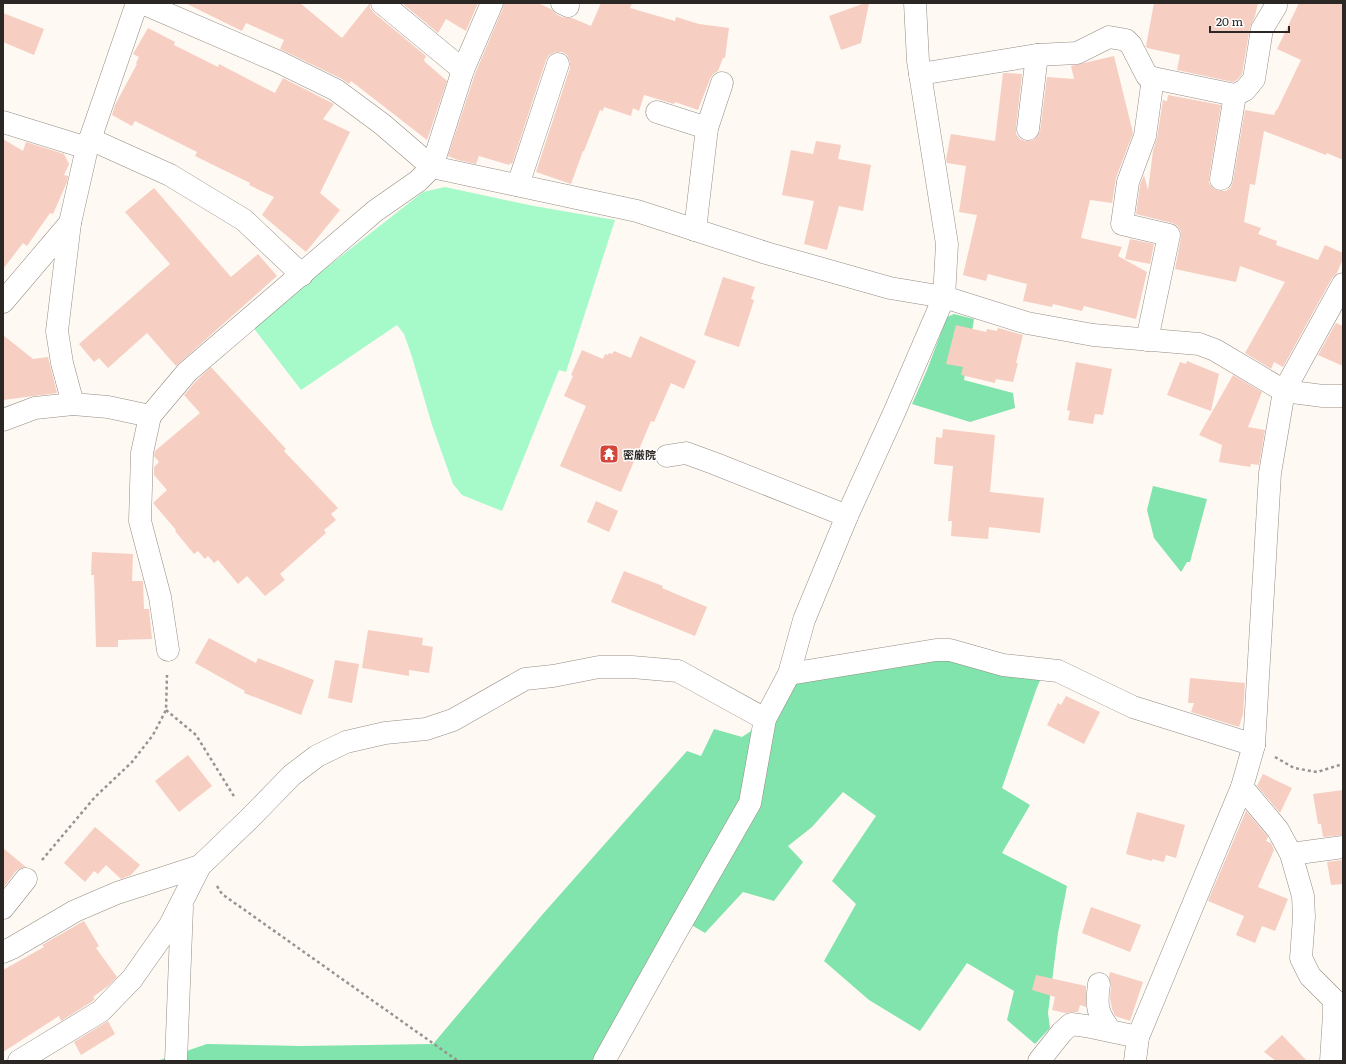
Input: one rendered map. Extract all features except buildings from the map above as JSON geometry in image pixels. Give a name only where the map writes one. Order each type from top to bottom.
[{"type":"street","points":[[74,404],[62,363],[57,331],[70,224],[88,143],[137,3]]},
{"type":"street","points":[[142,3],[279,62],[336,90],[382,124],[432,167],[637,211],[766,253],[890,288],[944,297],[1027,323],[1093,335],[1199,344],[1215,350],[1284,391],[1322,396],[1343,396]]},
{"type":"street","points":[[382,3],[463,70]]},
{"type":"street","points":[[168,650],[160,597],[140,521],[142,453],[150,416],[187,372],[375,211],[418,181],[432,167],[463,70],[492,3]]},
{"type":"street","points":[[604,1061],[750,803],[765,719],[789,674],[804,620],[847,516],[894,413],[944,297],[947,244],[918,61],[915,3]]},
{"type":"street","points":[[920,74],[1037,55],[1077,53],[1109,37],[1126,40],[1131,45],[1147,76],[1235,95],[1245,90],[1254,79],[1262,29],[1276,6],[1276,3]]},
{"type":"street","points":[[1028,129],[1037,55]]},
{"type":"street","points":[[518,185],[558,64]]},
{"type":"street","points":[[1147,340],[1170,235],[1122,224],[1128,182],[1145,136],[1153,78]]},
{"type":"street","points":[[695,230],[707,128],[722,83]]},
{"type":"street","points":[[1221,179],[1235,95]]},
{"type":"street","points":[[657,112],[707,128]]},
{"type":"street","points":[[3,122],[88,143],[170,175],[244,220],[302,275]]},
{"type":"street","points":[[3,302],[70,224]]},
{"type":"street","points":[[1135,1061],[1138,1037],[1242,787],[1254,745],[1270,473],[1284,391],[1343,284]]},
{"type":"street","points":[[3,420],[35,408],[74,404],[108,407],[150,416]]},
{"type":"street","points":[[667,456],[686,453],[847,516]]},
{"type":"street","points":[[789,674],[936,650],[950,650],[1003,665],[1058,671],[1133,707],[1254,745]]},
{"type":"street","points":[[19,1061],[102,1010],[132,979],[170,926],[200,866],[292,775],[317,756],[346,742],[385,733],[426,729],[453,720],[525,679],[553,676],[599,667],[632,667],[678,671],[765,719]]},
{"type":"street","points":[[1242,787],[1278,830],[1291,854],[1303,896],[1304,916],[1301,958],[1310,976],[1338,1000],[1334,1014],[1331,1061]]},
{"type":"street","points":[[1291,854],[1343,847]]},
{"type":"street","points":[[3,952],[75,911],[117,893],[200,866]]},
{"type":"street","points":[[3,908],[26,879]]},
{"type":"street","points":[[176,1061],[182,900]]},
{"type":"street","points":[[1099,984],[1097,1002],[1102,1018],[1110,1030]]},
{"type":"street","points":[[1039,1061],[1062,1032],[1071,1024],[1110,1030],[1138,1037]]},
{"type":"path","points":[[26,879],[95,797],[132,762],[153,735],[166,710],[168,650]]},
{"type":"path","points":[[166,710],[196,735],[249,819]]},
{"type":"path","points":[[1254,745],[1294,768],[1318,772],[1343,764]]},
{"type":"path","points":[[200,866],[222,894],[458,1061]]},
{"type":"green space","points":[[445,187],[534,206],[615,220],[566,372],[559,370],[502,511],[462,495],[453,484],[432,425],[404,334],[397,325],[301,390],[252,326],[423,192]]},
{"type":"green space","points":[[954,314],[974,319],[964,380],[1013,393],[1015,408],[970,422],[912,404],[927,370],[947,317]]},
{"type":"green space","points":[[1153,486],[1207,499],[1190,562],[1187,562],[1181,572],[1154,538],[1147,510]]},
{"type":"green space","points":[[936,650],[1041,678],[1002,788],[1030,805],[1002,853],[1067,886],[1058,933],[1048,1013],[1050,1028],[1035,1044],[1007,1020],[1014,991],[967,963],[920,1031],[869,1000],[824,961],[856,904],[832,881],[876,816],[843,792],[812,827],[788,846],[803,862],[774,901],[743,892],[705,933],[678,917],[597,1061],[157,1061],[207,1044],[301,1046],[433,1044],[542,915],[687,751],[701,756],[714,729],[742,737],[769,719],[791,678]]},
{"type":"place","name":"密厳院","points":[[609,454]]}]
